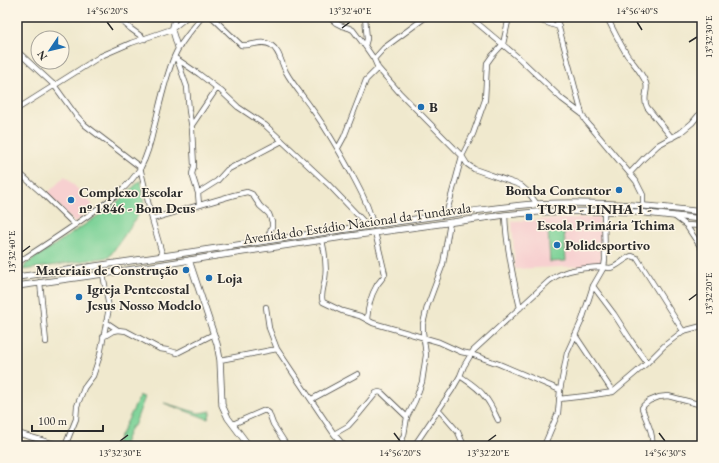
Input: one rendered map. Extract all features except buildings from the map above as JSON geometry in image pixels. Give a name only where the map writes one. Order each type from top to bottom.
[{"type":"street","points":[[117,17],[145,39]]},
{"type":"street","points":[[175,17],[172,29],[178,49]]},
{"type":"street","points":[[17,109],[101,56],[131,43],[172,29],[187,17]]},
{"type":"street","points":[[17,263],[109,201],[132,179],[148,152],[168,74],[178,49],[202,17]]},
{"type":"street","points":[[212,17],[241,45],[244,46],[260,43],[271,44],[280,55],[285,71],[314,110],[338,148],[366,201],[371,213],[371,226]]},
{"type":"street","points":[[329,17],[336,23],[353,30],[374,59],[378,68],[399,92],[462,156],[467,164],[474,169],[520,185],[528,192],[536,204]]},
{"type":"street","points":[[365,17],[367,39],[365,46]]},
{"type":"street","points":[[374,59],[384,48],[426,17]]},
{"type":"street","points":[[470,17],[503,44],[562,99],[582,114]]},
{"type":"street","points":[[446,214],[462,156],[473,134],[485,100],[487,63],[503,44],[509,17]]},
{"type":"street","points":[[530,17],[559,27]]},
{"type":"street","points":[[564,17],[556,19],[582,114],[585,120],[630,173],[640,188],[644,206]]},
{"type":"street","points":[[606,17],[646,84],[645,103],[647,107],[672,138]]},
{"type":"street","points":[[17,51],[54,85],[85,125],[140,167],[152,219],[163,257]]},
{"type":"street","points":[[175,58],[217,88],[238,107],[265,125],[371,226]]},
{"type":"street","points":[[175,58],[187,87],[192,125],[194,166],[192,174],[198,193],[199,205]]},
{"type":"street","points":[[338,148],[344,137],[366,80],[378,68]]},
{"type":"street","points":[[192,125],[217,88]]},
{"type":"street","points":[[630,173],[658,145],[680,133],[692,123],[702,111]]},
{"type":"street","points":[[198,193],[217,181],[227,170],[282,141]]},
{"type":"street","points":[[17,171],[75,225]]},
{"type":"street","points":[[152,219],[248,192],[252,194],[260,206],[269,214],[272,222],[272,227],[266,241]]},
{"type":"street","name":"Avenida do Estádio Nacional da Tundavala","points":[[17,277],[163,257],[446,214],[536,204],[644,206],[702,212]]},
{"type":"street","points":[[544,446],[558,413],[560,390],[567,353],[582,320],[593,286],[604,267],[604,211]]},
{"type":"street","name":"Avenida do Estádio Nacional da Tundavala","points":[[17,286],[375,232],[505,215],[537,212],[604,211],[637,212],[702,219]]},
{"type":"street","points":[[505,215],[505,231],[520,308]]},
{"type":"street","points":[[674,216],[686,225],[702,249]]},
{"type":"street","points":[[399,446],[404,435],[407,417],[422,382],[426,354],[423,324],[425,313],[443,264],[450,222]]},
{"type":"street","points":[[686,225],[702,226]]},
{"type":"street","points":[[367,319],[372,294],[385,274],[375,232]]},
{"type":"street","points":[[322,240],[326,267],[322,300],[342,311],[360,316],[373,323],[439,342],[461,352],[471,354],[513,369],[560,390]]},
{"type":"street","points":[[414,446],[439,410],[460,376],[471,354],[549,281],[563,273],[575,269],[610,268],[618,265],[627,257],[632,256],[637,258],[683,331]]},
{"type":"street","points":[[189,260],[217,344],[220,360],[222,405],[228,418],[249,446]]},
{"type":"street","points":[[65,446],[76,419],[77,406],[84,388],[93,376],[100,355],[108,308],[103,274]]},
{"type":"street","points":[[40,282],[46,342]]},
{"type":"street","points":[[593,286],[647,363]]},
{"type":"street","points":[[266,307],[269,328],[277,349],[312,399],[334,434],[344,446]]},
{"type":"street","points":[[106,322],[118,330]]},
{"type":"street","points":[[559,399],[613,392],[683,331],[702,326]]},
{"type":"street","points":[[103,337],[110,332],[118,330],[126,331],[160,350],[167,350],[174,353],[180,352],[214,334]]},
{"type":"street","points":[[575,335],[613,392]]},
{"type":"street","points":[[220,360],[277,349]]},
{"type":"street","points":[[312,399],[358,374]]},
{"type":"street","points":[[460,376],[473,385],[484,396],[498,420]]},
{"type":"street","points":[[334,434],[348,426],[376,393],[379,392],[382,393],[407,417]]},
{"type":"street","points":[[652,446],[653,440],[651,431],[642,408],[644,405],[659,397],[668,396],[702,405]]},
{"type":"street","points":[[233,424],[265,410],[269,413],[273,424],[287,446]]},
{"type":"street","points":[[439,410],[458,432],[464,446]]},
{"type":"street","points":[[17,433],[61,446]]},
{"type":"street","points":[[334,446],[339,440]]},
{"type":"shaded area","name":"Complexo Escolar nº 1846 - Bom Deus","points":[[65,176],[93,205],[75,223],[47,194]]},
{"type":"shaded area","points":[[599,217],[602,265],[515,269],[512,221]]},
{"type":"green space","points":[[141,180],[144,207],[109,257],[23,270],[26,264],[114,205]]},
{"type":"green space","name":"Polidesportivo","points":[[564,229],[566,261],[550,262],[548,230]]},
{"type":"green space","points":[[140,396],[145,397],[134,426],[131,427],[123,446],[115,446]]},
{"type":"green space","points":[[164,403],[199,413],[211,411],[208,419]]},
{"type":"place","name":"B","points":[[421,107]]},
{"type":"place","name":"Bomba Contentor","points":[[619,190]]},
{"type":"place","name":"Complexo Escolar nº 1846 - Bom Deus","points":[[71,200]]},
{"type":"place","name":"TURP - LINHA 1 - Escola Primária Tchima","points":[[529,217]]},
{"type":"place","name":"Polidesportivo","points":[[557,245]]},
{"type":"place","name":"Materiais de Construção","points":[[186,270]]},
{"type":"place","name":"Loja","points":[[209,278]]},
{"type":"place","name":"Igreja Pentecostal Jesus Nosso Modelo","points":[[79,297]]}]
